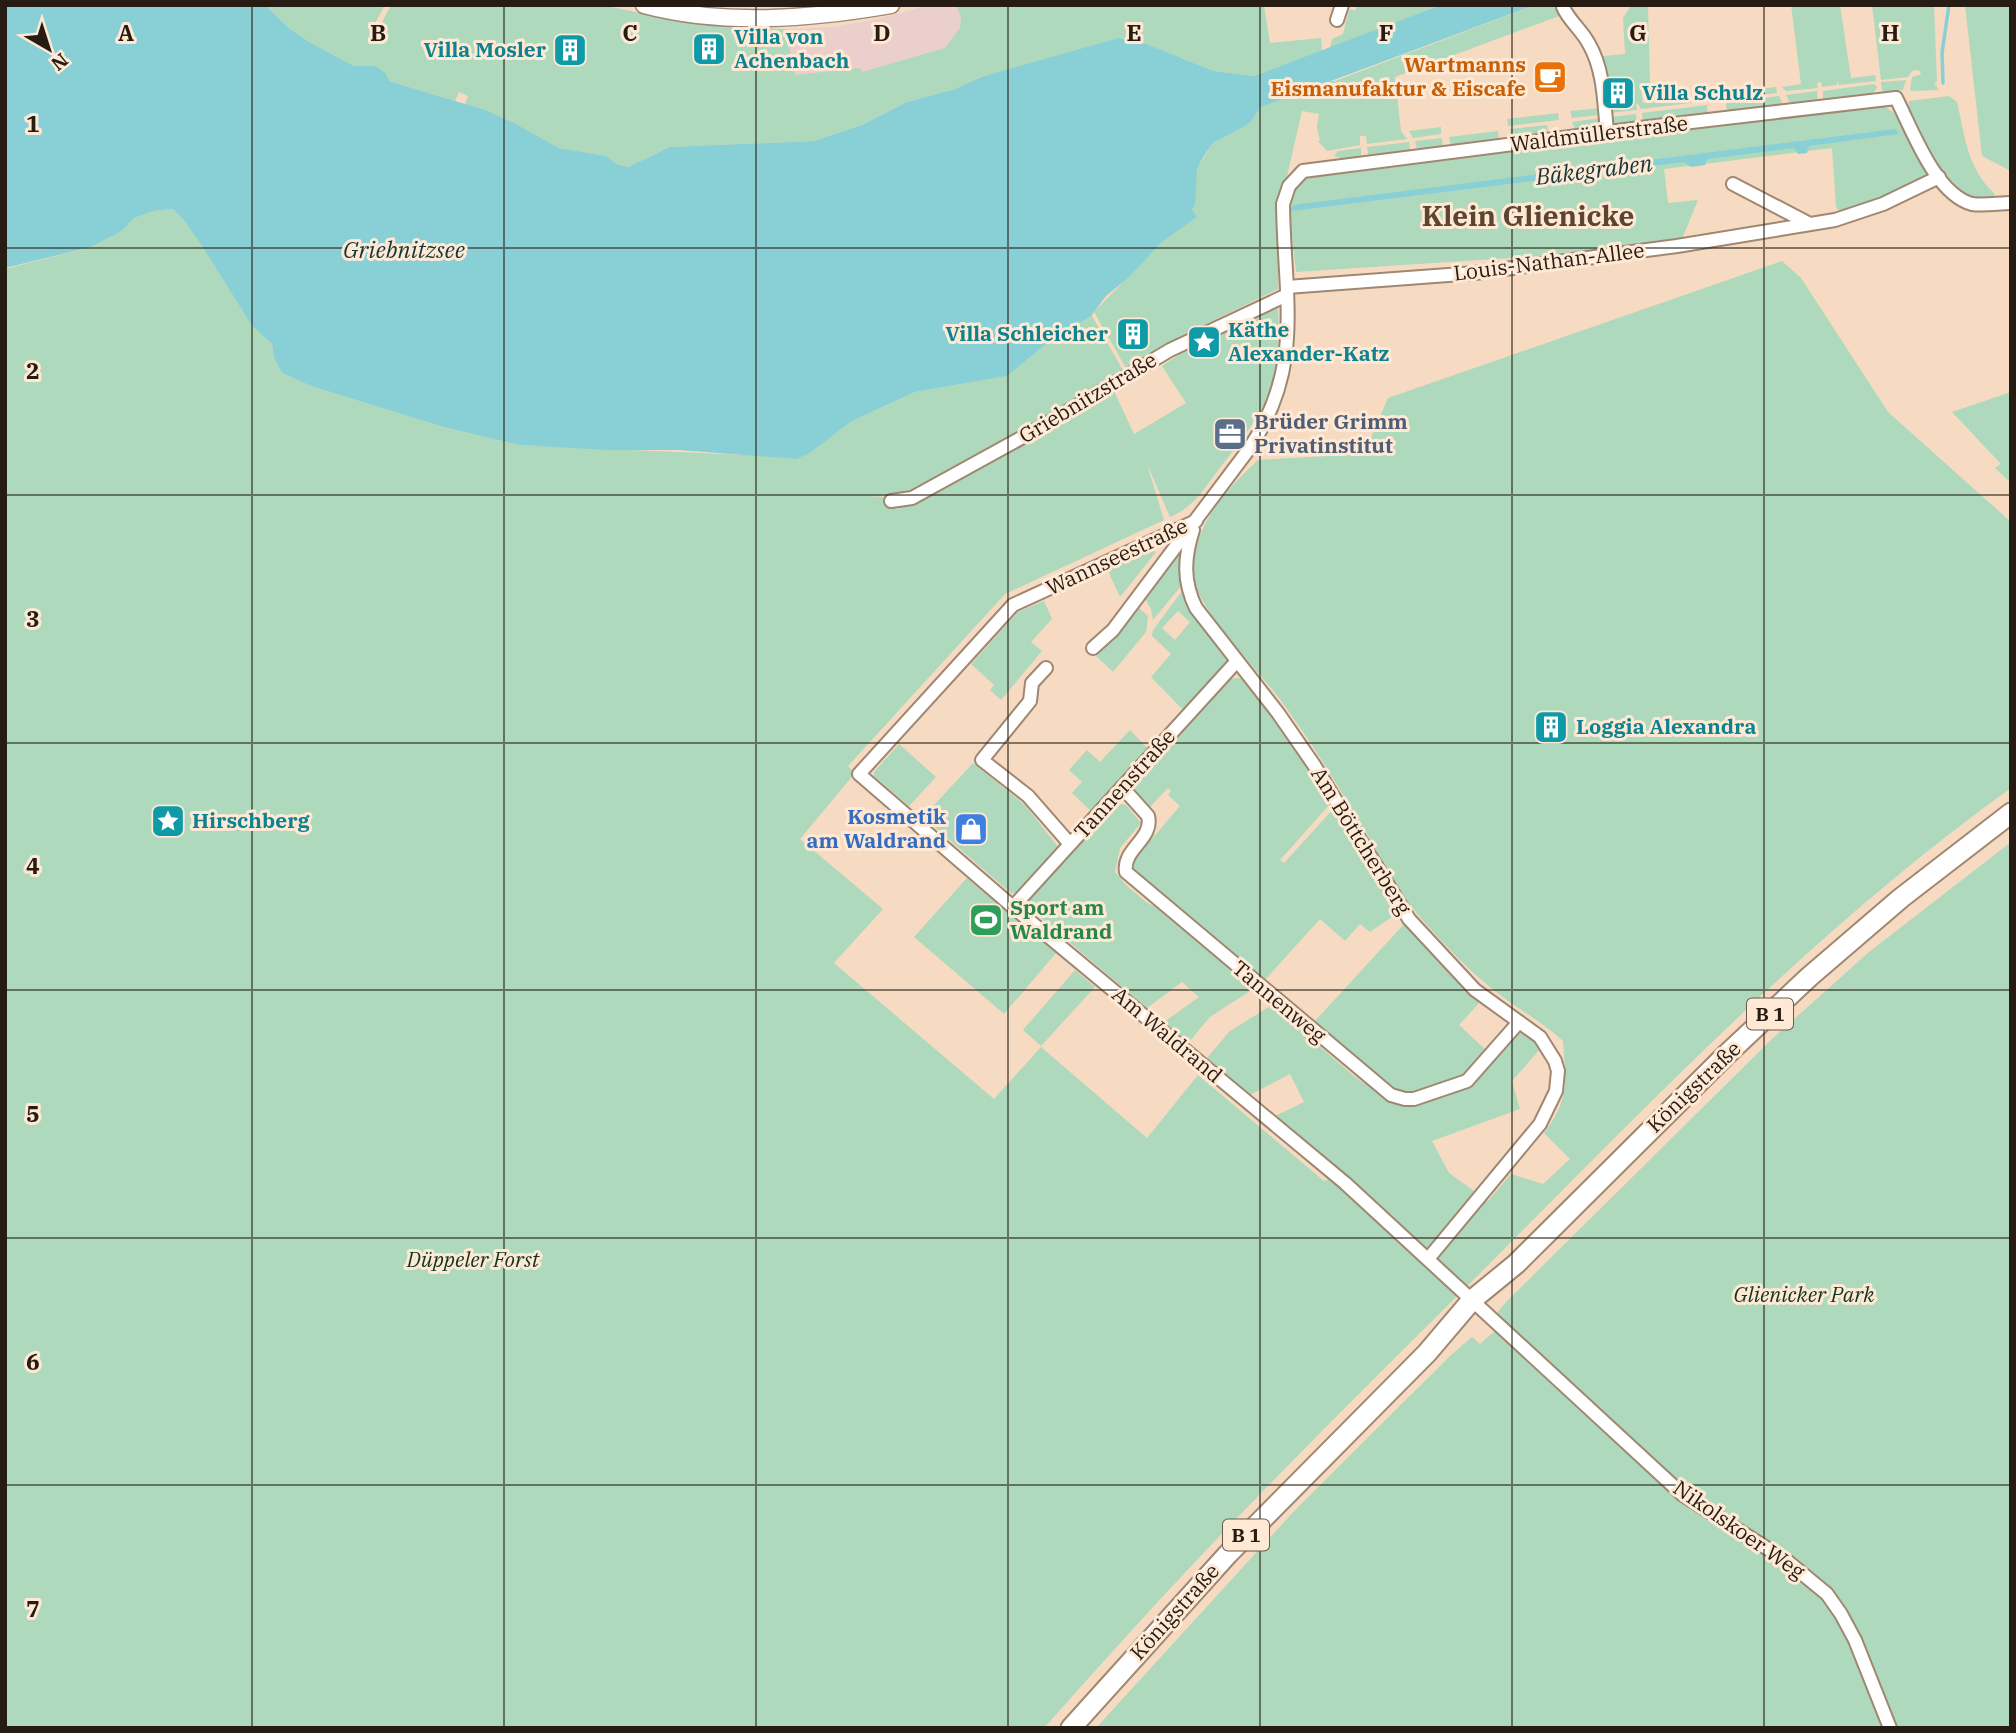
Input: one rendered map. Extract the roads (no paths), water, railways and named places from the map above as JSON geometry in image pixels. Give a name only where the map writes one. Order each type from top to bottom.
[{"type":"main road","name":"Königstraße","points":[[1071,1728],[1259,1521],[1725,1056],[1809,977],[1892,905],[2011,813]]},
{"type":"street","points":[[644,5],[691,13],[750,18],[799,18],[891,5]]},
{"type":"street","points":[[1337,20],[1342,5]]},
{"type":"street","points":[[1563,7],[1597,59],[1607,132]]},
{"type":"street","name":"Waldmüllerstraße","points":[[1303,171],[1896,98],[1939,177]]},
{"type":"street","name":"Wannseestraße","points":[[859,774],[1013,605],[1196,521],[1256,439],[1276,401],[1282,382],[1288,346],[1283,204],[1289,186],[1303,171]]},
{"type":"street","points":[[1939,177],[1946,187],[1964,201],[1975,204],[2011,203]]},
{"type":"street","name":"Louis-Nathan-Allee","points":[[1287,291],[1475,273],[1677,246],[1835,220],[1904,195],[1939,177]]},
{"type":"street","points":[[1733,184],[1810,224]]},
{"type":"street","name":"Griebnitzstraße","points":[[891,501],[912,498],[1041,427],[1170,350],[1287,291]]},
{"type":"street","points":[[1093,648],[1113,629],[1196,521]]},
{"type":"street","name":"Am Böttcherberg","points":[[1196,521],[1185,561],[1189,591],[1196,608],[1278,713],[1314,765],[1409,919],[1475,990],[1540,1037],[1550,1051],[1558,1072],[1556,1091],[1540,1125],[1428,1259]]},
{"type":"street","name":"Tannenstraße","points":[[1013,907],[1237,661]]},
{"type":"street","points":[[1046,668],[1032,683],[1030,701],[982,760],[1028,796],[1070,844]]},
{"type":"street","name":"Am Waldrand","points":[[859,774],[1013,907],[1345,1183],[1476,1305]]},
{"type":"street","name":"Tannenweg","points":[[1122,787],[1150,821],[1148,831],[1128,857],[1126,872],[1391,1095],[1415,1099],[1467,1081],[1519,1022]]},
{"type":"street","name":"Nikolskoer Weg","points":[[1476,1305],[1683,1495],[1787,1560],[1827,1594],[1855,1640],[1890,1728]]},
{"type":"water","name":"Griebnitzsee","points":[[5,5],[265,5],[290,29],[354,66],[376,66],[386,74],[389,81],[485,110],[559,148],[607,156],[616,164],[628,167],[670,147],[814,141],[862,125],[907,102],[955,89],[984,76],[1119,38],[1141,42],[1214,71],[1254,76],[1441,5],[1535,5],[1261,107],[1249,124],[1213,143],[1204,156],[1197,169],[1195,205],[1192,209],[1197,217],[1161,243],[1128,278],[1106,296],[1091,316],[1051,340],[1007,376],[915,392],[852,421],[810,453],[797,459],[679,450],[608,450],[519,445],[443,427],[311,386],[282,373],[274,358],[272,344],[252,326],[200,243],[173,209],[153,211],[134,218],[122,231],[91,247],[5,268]]},
{"type":"water","name":"Bäkegraben","points":[[1896,129],[1898,134],[1809,146],[1807,153],[1798,154],[1794,148],[1707,159],[1705,165],[1691,167],[1684,162],[1291,211],[1293,205]]},
{"type":"waterway","name":"Bäkegraben","points":[[1943,83],[1942,53],[1949,5]]},
{"type":"place","name":"Villa von Achenbach","points":[[709,49]]},
{"type":"place","name":"Villa Mosler","points":[[570,50]]},
{"type":"place","name":"Wartmanns Eismanufaktur & Eiscafe","points":[[1550,77]]},
{"type":"place","name":"Villa Schulz","points":[[1618,93]]},
{"type":"place","name":"Villa Schleicher","points":[[1133,334]]},
{"type":"place","name":"Käthe Alexander-Katz","points":[[1204,342]]},
{"type":"place","name":"Brüder Grimm Privatinstitut","points":[[1230,434]]},
{"type":"place","name":"Loggia Alexandra","points":[[1551,727]]},
{"type":"place","name":"Hirschberg","points":[[168,821]]},
{"type":"place","name":"Kosmetik am Waldrand","points":[[971,829]]},
{"type":"place","name":"Sport am Waldrand","points":[[986,920]]},
{"type":"district","name":"Klein Glienicke","points":[[1528,216]]},
{"type":"park label","name":"Düppeler Forst","points":[[473,1260]]},
{"type":"park label","name":"Glienicker Park","points":[[1804,1295]]}]
